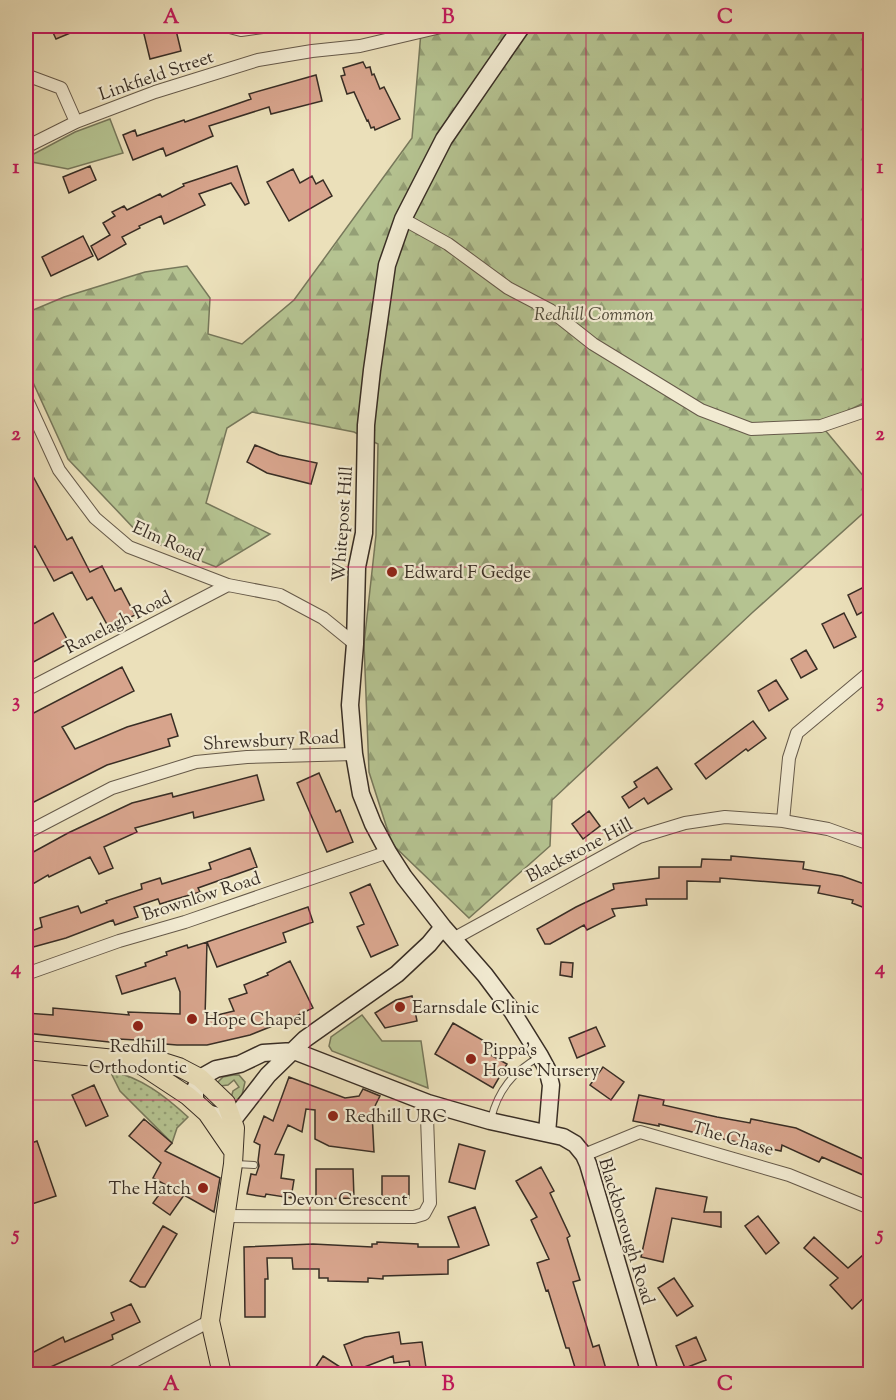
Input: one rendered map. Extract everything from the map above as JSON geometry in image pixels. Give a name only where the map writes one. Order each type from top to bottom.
[{"type":"main road","points":[[26,1050],[135,1061],[160,1061],[179,1067],[200,1078],[226,1103],[235,1128],[233,1157],[210,1321],[222,1374]]},
{"type":"main road","points":[[135,1061],[174,1086],[201,1108],[233,1157]]},
{"type":"street","points":[[226,26],[241,30],[270,26]]},
{"type":"street","name":"Linkfield Street","points":[[26,147],[76,122],[155,92],[258,60],[360,46],[445,26]]},
{"type":"street","name":"Whitepost Hill","points":[[448,933],[388,852],[361,794],[354,754],[350,705],[356,644],[357,567],[364,533],[366,425],[387,265],[403,219],[444,139],[522,26]]},
{"type":"street","points":[[26,75],[61,88],[76,122]]},
{"type":"street","points":[[403,219],[448,244],[508,288],[550,310],[593,344],[701,410],[751,429],[821,426],[862,412],[870,415]]},
{"type":"street","name":"Elm Road","points":[[26,398],[58,470],[95,518],[129,547],[228,585],[280,594],[323,618],[356,644]]},
{"type":"street","name":"Ranelagh Road","points":[[26,690],[228,585]]},
{"type":"street","points":[[783,821],[789,758],[797,733],[870,672]]},
{"type":"street","name":"Shrewsbury Road","points":[[26,833],[112,788],[196,762],[247,757],[354,754]]},
{"type":"street","name":"Blackstone Hill","points":[[448,933],[639,837],[685,823],[725,817],[783,821],[828,829],[870,844]]},
{"type":"street","name":"Brownlow Road","points":[[26,974],[388,852]]},
{"type":"street","points":[[294,1051],[263,1053],[240,1064],[216,1068],[200,1078],[195,1089],[201,1108],[233,1120],[268,1075],[294,1051],[305,1039],[397,974],[429,944],[448,933],[485,975],[512,1011],[547,1069],[551,1085],[547,1132]]},
{"type":"street","name":"Blackborough Road","points":[[294,1051],[428,1103],[490,1121],[547,1132],[575,1144],[584,1155],[650,1374]]},
{"type":"street","points":[[240,1064],[258,1089]]},
{"type":"street","name":"Devon Crescent","points":[[225,1216],[414,1217],[424,1214],[430,1203],[428,1103]]},
{"type":"street","name":"The Chase","points":[[584,1155],[640,1132],[789,1175],[870,1208]]},
{"type":"street","points":[[110,1374],[210,1321]]},
{"type":"lane","points":[[490,1121],[495,1102],[506,1083],[522,1067],[540,1056]]},
{"type":"lane","points":[[233,1157],[254,1166]]},
{"type":"green space","name":"Redhill Common","points":[[459,26],[870,26],[870,400],[820,424],[870,484],[870,507],[753,612],[552,800],[550,846],[469,918],[392,844],[369,772],[364,644],[376,535],[378,444],[354,432],[252,412],[227,428],[206,503],[270,534],[216,567],[143,538],[68,459],[26,367],[26,313],[64,297],[145,272],[187,266],[210,298],[208,334],[242,344],[294,300],[412,138],[421,32]]},
{"type":"green space","points":[[110,119],[123,153],[68,169],[32,162],[28,157],[75,132]]},
{"type":"green space","points":[[362,1015],[382,1041],[421,1041],[428,1088],[332,1051],[329,1046],[331,1037]]},
{"type":"green space","points":[[110,1071],[152,1088],[188,1117],[177,1128],[172,1143],[120,1091]]},
{"type":"green space","points":[[239,1075],[245,1082],[242,1095],[235,1102],[230,1101],[233,1091],[239,1087],[234,1080],[228,1085],[220,1086],[218,1082],[223,1077]]},
{"type":"building","points":[[50,26],[87,26],[56,39]]},
{"type":"building","points":[[142,26],[175,26],[181,51],[150,59]]},
{"type":"building","points":[[363,62],[366,68],[370,67],[380,89],[384,87],[400,119],[375,130],[367,121],[354,92],[347,94],[341,76],[345,75],[343,68]]},
{"type":"building","points":[[316,75],[322,101],[271,114],[269,107],[209,126],[213,136],[166,156],[163,148],[133,160],[123,135],[135,130],[137,136],[184,120],[185,122],[251,99],[249,94]]},
{"type":"building","points":[[90,166],[96,180],[69,193],[63,177]]},
{"type":"building","points":[[237,166],[249,203],[245,205],[231,183],[199,194],[205,205],[164,224],[161,216],[139,226],[140,228],[122,237],[126,244],[98,260],[91,246],[110,235],[103,223],[115,216],[112,212],[124,206],[127,210],[160,194],[162,197],[184,186],[183,184]]},
{"type":"building","points":[[293,169],[300,183],[312,176],[316,184],[323,180],[332,196],[289,221],[267,182]]},
{"type":"building","points":[[83,236],[93,256],[51,276],[42,257]]},
{"type":"building","points":[[255,445],[279,455],[317,463],[311,484],[267,473],[247,462]]},
{"type":"building","points":[[26,463],[67,540],[72,537],[90,572],[102,566],[115,591],[121,588],[135,615],[109,628],[92,597],[87,600],[72,572],[54,581],[35,546],[26,551]]},
{"type":"building","points":[[864,587],[870,600],[870,608],[857,615],[848,595]]},
{"type":"building","points":[[53,613],[69,643],[26,666],[26,628]]},
{"type":"building","points":[[844,613],[856,637],[834,648],[822,624]]},
{"type":"building","points":[[806,650],[817,669],[801,678],[791,659]]},
{"type":"building","points":[[122,667],[134,691],[62,727],[75,749],[127,727],[171,714],[178,736],[168,739],[170,746],[107,765],[26,806],[26,717]]},
{"type":"building","points":[[776,680],[788,699],[769,711],[758,691]]},
{"type":"building","points":[[753,721],[766,738],[748,751],[746,749],[706,779],[695,764]]},
{"type":"building","points":[[657,767],[672,789],[648,804],[644,798],[629,808],[622,797],[637,787],[634,782]]},
{"type":"building","points":[[319,773],[336,812],[340,810],[353,842],[327,852],[297,783]]},
{"type":"building","points":[[257,775],[264,800],[194,818],[193,812],[135,828],[137,832],[104,847],[113,868],[99,874],[90,857],[49,877],[48,875],[26,888],[26,856],[68,833],[132,803],[172,793],[173,797]]},
{"type":"building","points":[[589,811],[600,826],[583,839],[572,824]]},
{"type":"building","points":[[250,848],[257,867],[198,888],[200,892],[160,904],[158,899],[134,907],[138,917],[115,925],[113,920],[66,938],[26,949],[26,933],[42,927],[40,918],[78,906],[81,913],[107,903],[106,901],[142,889],[141,884],[160,878],[162,884],[211,869],[209,863]]},
{"type":"building","points":[[731,856],[804,862],[803,869],[842,876],[870,886],[870,910],[852,903],[853,900],[818,893],[820,886],[720,878],[720,882],[687,881],[687,899],[646,899],[647,905],[612,909],[615,916],[587,930],[584,925],[550,944],[545,944],[537,929],[614,889],[613,884],[659,878],[659,867],[701,867],[702,859],[731,860]]},
{"type":"building","points":[[370,884],[398,945],[371,957],[357,927],[364,924],[350,893]]},
{"type":"building","points":[[308,907],[313,922],[283,933],[286,942],[217,967],[207,942]]},
{"type":"building","points":[[207,942],[205,1018],[234,1011],[229,999],[247,993],[244,985],[268,975],[267,973],[290,961],[313,1008],[250,1035],[207,1045],[177,1045],[119,1039],[118,1043],[26,1033],[26,1013],[53,1015],[53,1008],[129,1015],[128,1012],[180,1014],[180,992],[175,978],[122,994],[116,976],[146,966],[145,963],[167,955],[166,952],[187,945],[188,948]]},
{"type":"building","points":[[561,962],[573,963],[572,977],[560,975]]},
{"type":"building","name":"Earnsdale Clinic","points":[[412,996],[417,1021],[385,1028],[375,1013],[396,1000]]},
{"type":"building","name":"Pippa's House Nursery","points":[[453,1023],[491,1045],[487,1053],[507,1064],[493,1088],[435,1054]]},
{"type":"building","points":[[596,1027],[605,1046],[577,1058],[569,1038]]},
{"type":"building","points":[[603,1067],[624,1082],[611,1100],[590,1085]]},
{"type":"building","name":"Redhill URC","points":[[289,1077],[345,1098],[359,1096],[363,1089],[380,1096],[372,1112],[374,1152],[329,1146],[315,1139],[315,1110],[306,1109],[302,1132],[288,1125],[275,1154],[284,1155],[281,1178],[294,1180],[291,1198],[247,1194],[251,1174],[256,1175],[259,1166],[260,1145],[254,1142],[264,1116],[273,1121]]},
{"type":"building","points":[[94,1085],[108,1116],[86,1126],[72,1095]]},
{"type":"building","points":[[639,1095],[664,1100],[663,1105],[717,1117],[750,1123],[751,1119],[796,1128],[870,1162],[870,1178],[822,1157],[819,1162],[782,1145],[781,1151],[659,1124],[659,1126],[633,1121]]},
{"type":"building","points":[[144,1119],[172,1143],[165,1151],[220,1178],[214,1212],[184,1195],[170,1215],[153,1203],[166,1185],[153,1178],[161,1163],[129,1136]]},
{"type":"building","points":[[37,1141],[56,1196],[26,1206],[26,1145]]},
{"type":"building","points":[[459,1144],[485,1151],[475,1189],[449,1182]]},
{"type":"building","points":[[541,1167],[554,1191],[550,1193],[570,1236],[567,1238],[580,1280],[573,1282],[593,1347],[599,1345],[606,1369],[590,1374],[577,1374],[569,1348],[566,1348],[537,1263],[549,1259],[531,1220],[537,1217],[516,1181]]},
{"type":"building","points":[[316,1169],[353,1169],[354,1198],[316,1199]]},
{"type":"building","points":[[382,1176],[409,1176],[409,1198],[382,1198]]},
{"type":"building","points":[[656,1188],[707,1197],[704,1212],[721,1212],[721,1227],[672,1218],[663,1262],[641,1257]]},
{"type":"building","points":[[475,1207],[489,1245],[448,1260],[448,1274],[383,1276],[383,1279],[368,1278],[368,1282],[328,1281],[328,1278],[319,1278],[319,1269],[293,1269],[292,1258],[267,1258],[265,1317],[245,1317],[244,1247],[313,1244],[372,1247],[372,1244],[377,1244],[377,1242],[418,1244],[418,1247],[459,1247],[448,1217]]},
{"type":"building","points":[[758,1216],[779,1243],[766,1254],[745,1226]]},
{"type":"building","points":[[163,1226],[177,1234],[145,1287],[140,1287],[130,1281]]},
{"type":"building","points":[[814,1237],[848,1268],[870,1249],[870,1292],[852,1309],[830,1285],[838,1278],[804,1248]]},
{"type":"building","points":[[674,1278],[693,1306],[677,1316],[658,1288]]},
{"type":"building","points":[[131,1304],[140,1322],[112,1335],[113,1339],[35,1374],[26,1374],[26,1356],[63,1337],[65,1342],[114,1320],[111,1313]]},
{"type":"building","points":[[399,1332],[401,1344],[422,1342],[427,1374],[411,1374],[409,1361],[394,1363],[393,1356],[354,1371],[344,1345],[365,1337]]},
{"type":"building","points":[[696,1337],[706,1360],[685,1368],[676,1346]]},
{"type":"building","points":[[323,1356],[351,1374],[311,1374]]},
{"type":"place","name":"Edward F Gedge","points":[[392,572]]},
{"type":"place","name":"Earnsdale Clinic","points":[[400,1007]]},
{"type":"place","name":"Hope Chapel","points":[[192,1019]]},
{"type":"place","name":"Redhill Orthodontic","points":[[138,1026]]},
{"type":"place","name":"Pippa's House Nursery","points":[[471,1059]]},
{"type":"place","name":"Redhill URC","points":[[333,1116]]},
{"type":"place","name":"The Hatch","points":[[203,1188]]}]
